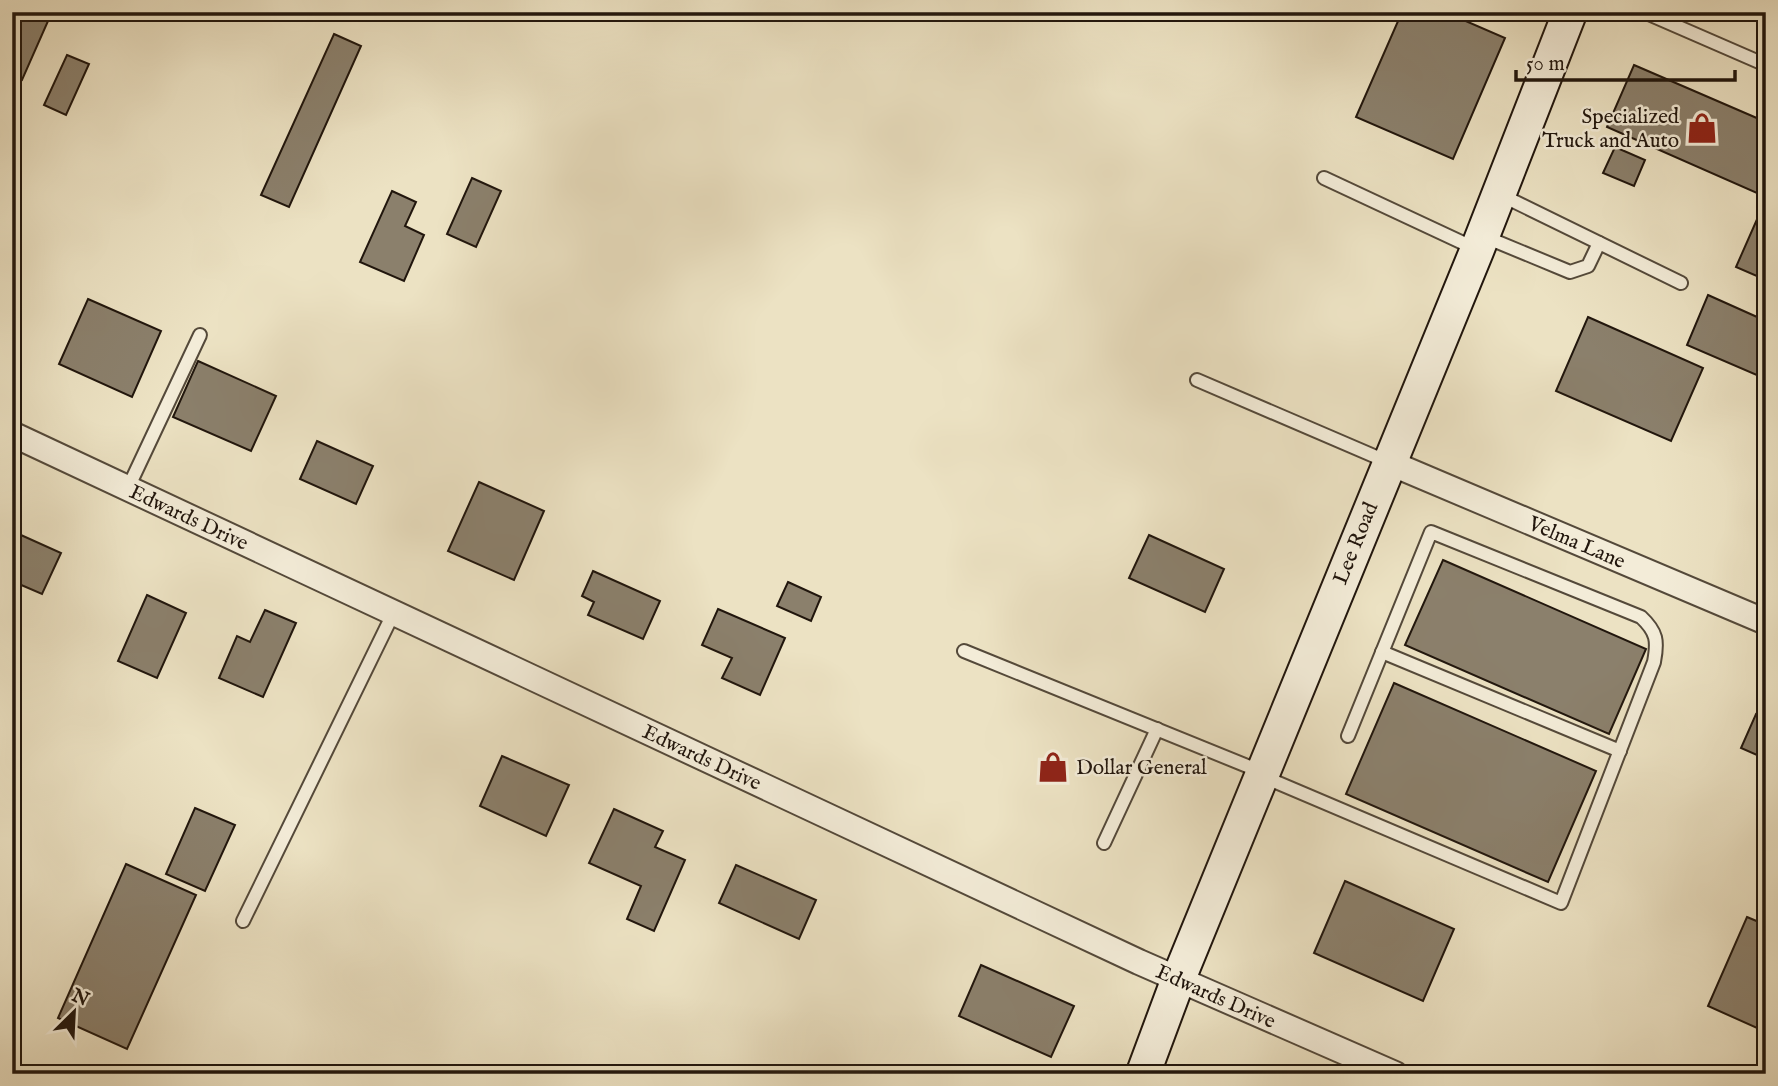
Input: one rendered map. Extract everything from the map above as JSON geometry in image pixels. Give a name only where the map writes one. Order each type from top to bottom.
[{"type":"main road","name":"Lee Road","points":[[1143,1074],[1261,774],[1480,243],[1570,12]]},
{"type":"street","name":"Edwards Drive","points":[[12,434],[1178,980],[1395,1074]]},
{"type":"street","name":"Velma Lane","points":[[1388,462],[1766,622]]},
{"type":"lane","points":[[1644,12],[1766,65]]},
{"type":"lane","points":[[1324,178],[1480,243],[1570,272],[1588,266],[1599,243]]},
{"type":"lane","points":[[1499,194],[1681,283]]},
{"type":"lane","points":[[128,488],[200,335]]},
{"type":"lane","points":[[1197,380],[1388,462]]},
{"type":"lane","points":[[964,651],[1157,729],[1561,903],[1654,662],[1658,643],[1653,629],[1641,617],[1431,532],[1348,736]]},
{"type":"lane","points":[[243,921],[394,612]]},
{"type":"lane","points":[[1382,652],[1620,751]]},
{"type":"lane","points":[[1104,844],[1157,729]]},
{"type":"building","points":[[12,12],[52,12],[22,80],[12,75]]},
{"type":"building","points":[[1402,12],[1445,12],[1505,38],[1453,159],[1356,117]]},
{"type":"building","points":[[334,34],[361,46],[289,207],[261,195]]},
{"type":"building","points":[[67,55],[89,64],[66,115],[44,105]]},
{"type":"building","points":[[1634,65],[1766,122],[1766,197],[1607,127]]},
{"type":"building","points":[[1615,147],[1645,160],[1634,186],[1603,173]]},
{"type":"building","points":[[472,178],[501,191],[476,247],[447,234]]},
{"type":"building","points":[[392,191],[416,202],[405,226],[424,235],[404,281],[360,262]]},
{"type":"building","points":[[1762,208],[1766,209],[1766,280],[1736,267]]},
{"type":"building","points":[[1708,295],[1766,321],[1766,379],[1687,345]]},
{"type":"building","points":[[88,299],[161,331],[132,397],[59,364]]},
{"type":"building","points":[[1588,317],[1703,368],[1671,441],[1556,391]]},
{"type":"building","points":[[198,361],[276,396],[251,451],[173,417]]},
{"type":"building","points":[[317,441],[373,466],[356,504],[300,479]]},
{"type":"building","points":[[479,482],[544,511],[514,580],[448,551]]},
{"type":"building","points":[[12,531],[61,553],[42,594],[12,581]]},
{"type":"building","points":[[1149,535],[1224,569],[1205,612],[1129,578]]},
{"type":"building","points":[[1443,560],[1646,649],[1609,734],[1405,645]]},
{"type":"building","points":[[593,571],[660,601],[643,639],[588,615],[594,602],[582,596]]},
{"type":"building","points":[[788,582],[821,597],[811,621],[777,606]]},
{"type":"building","points":[[147,595],[186,613],[157,678],[118,661]]},
{"type":"building","points":[[718,609],[785,638],[760,695],[722,678],[732,658],[702,645]]},
{"type":"building","points":[[265,610],[296,623],[263,697],[219,678],[237,636],[250,642]]},
{"type":"building","points":[[1394,683],[1596,771],[1548,882],[1346,794]]},
{"type":"building","points":[[1756,714],[1766,719],[1766,759],[1741,748]]},
{"type":"building","points":[[502,756],[569,785],[546,836],[480,806]]},
{"type":"building","points":[[195,808],[235,825],[205,891],[166,874]]},
{"type":"building","points":[[614,809],[663,831],[655,847],[685,860],[654,931],[627,919],[641,886],[589,863]]},
{"type":"building","points":[[126,864],[196,895],[127,1049],[58,1018]]},
{"type":"building","points":[[736,865],[816,900],[799,939],[719,903]]},
{"type":"building","points":[[1345,881],[1454,929],[1423,1001],[1314,953]]},
{"type":"building","points":[[1747,917],[1766,925],[1766,1032],[1708,1006]]},
{"type":"building","points":[[981,965],[1074,1006],[1051,1057],[959,1016]]},
{"type":"place","name":"Specialized Truck and Auto","points":[[1702,128]]},
{"type":"place","name":"Dollar General","points":[[1053,767]]}]
